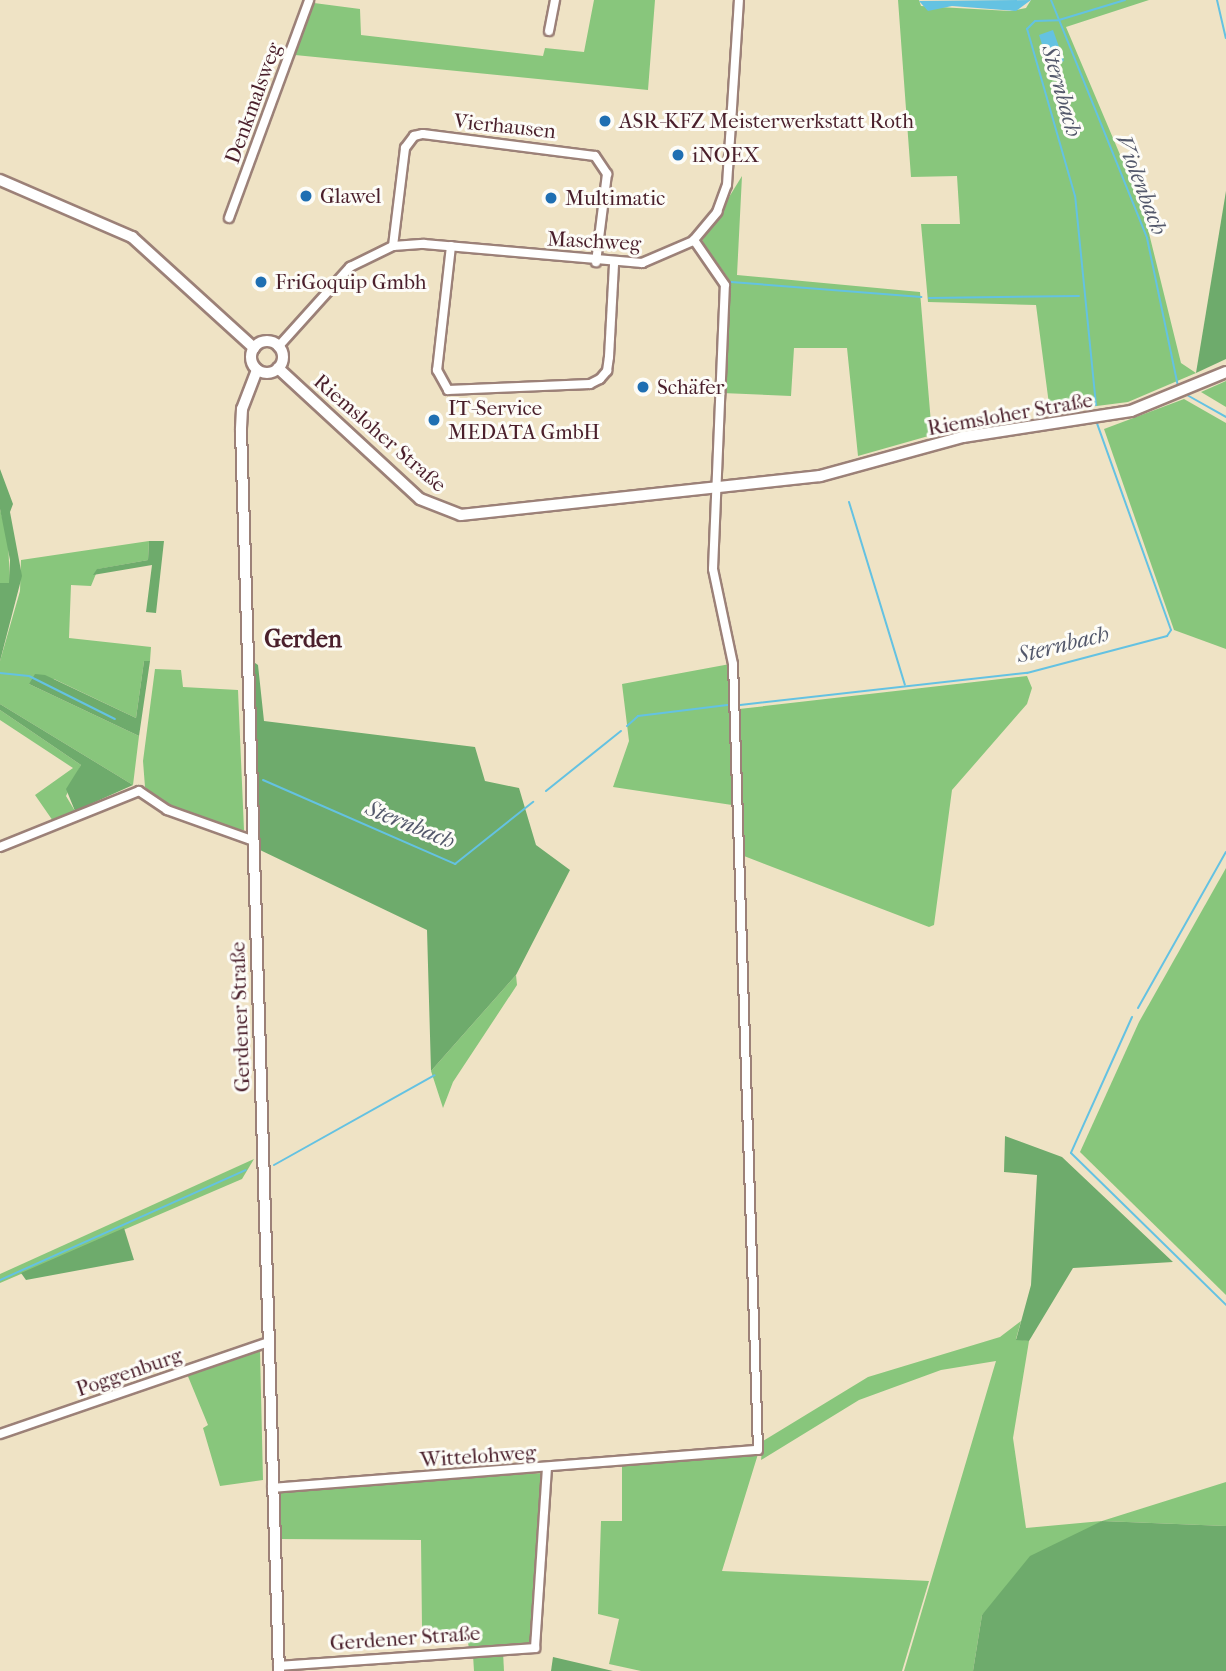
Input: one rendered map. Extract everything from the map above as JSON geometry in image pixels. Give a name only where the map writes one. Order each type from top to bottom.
[{"type":"main road","points":[[0,180],[132,237],[254,348]]},
{"type":"main road","points":[[266,342],[278,347],[282,360],[278,368],[270,373],[257,370],[251,357],[254,348],[266,342]]},
{"type":"main road","name":"Riemsloher Straße","points":[[278,368],[420,499],[445,512],[477,514],[713,491],[820,476],[990,432],[1112,416],[1177,395],[1226,372]]},
{"type":"main road","name":"Gerdener Straße","points":[[257,370],[244,401],[241,430],[278,1668]]},
{"type":"street","name":"Denkmalsweg","points":[[229,218],[309,0]]},
{"type":"street","points":[[549,31],[555,0]]},
{"type":"street","name":"Maschweg","points":[[278,347],[350,267],[393,246],[451,246],[614,264],[656,260],[694,240],[717,212],[727,185],[739,0]]},
{"type":"street","name":"Vierhausen","points":[[393,246],[405,148],[414,136],[423,135],[595,156],[607,174],[596,262]]},
{"type":"street","points":[[547,1468],[758,1450],[733,664],[713,569],[713,491],[725,285],[694,240]]},
{"type":"street","points":[[451,246],[437,370],[448,390],[578,385],[600,379],[607,371],[609,357],[614,264]]},
{"type":"street","points":[[0,848],[139,791],[167,810],[254,841]]},
{"type":"street","name":"Poggenburg","points":[[0,1434],[268,1342]]},
{"type":"street","name":"Wittelohweg","points":[[272,1488],[547,1468],[534,1648]]},
{"type":"street","name":"Gerdener Straße","points":[[278,1668],[534,1648]]},
{"type":"green space","points":[[594,0],[655,0],[648,90],[295,55],[314,3],[360,9],[361,35],[543,56],[545,48],[584,52]]},
{"type":"green space","points":[[898,0],[919,0],[921,6],[1010,11],[1026,8],[1031,0],[1149,0],[1066,27],[1143,209],[1181,363],[1196,373],[1128,402],[1050,412],[1036,305],[928,302],[921,224],[960,224],[957,176],[911,177]]},
{"type":"green space","points":[[742,176],[737,275],[920,292],[932,435],[858,456],[847,348],[794,348],[791,396],[722,393],[728,278],[702,241]]},
{"type":"green space","points":[[1226,191],[1226,359],[1196,373]]},
{"type":"green space","points":[[1226,381],[1226,407],[1201,392]]},
{"type":"green space","points":[[1184,399],[1226,423],[1226,649],[1174,630],[1104,429]]},
{"type":"green space","points":[[0,469],[13,504],[10,512],[22,576],[0,661],[0,583],[9,583],[10,560],[0,509]]},
{"type":"green space","points":[[0,509],[8,541],[10,583],[0,583]]},
{"type":"green space","points":[[149,541],[148,560],[98,569],[91,586],[71,585],[69,638],[151,647],[150,661],[144,661],[136,718],[54,679],[29,684],[139,736],[133,785],[0,704],[0,661],[20,591],[21,560]]},
{"type":"green space","points":[[149,541],[164,541],[156,613],[146,612],[152,565],[93,575],[97,569],[148,560]]},
{"type":"green space","points":[[144,661],[150,661],[139,736],[29,684],[35,674],[45,675],[136,718]]},
{"type":"green space","points":[[252,661],[258,665],[264,721],[475,747],[485,781],[519,788],[536,845],[570,870],[516,975],[431,1071],[427,930],[260,850]]},
{"type":"green space","points":[[730,664],[732,805],[613,787],[629,741],[622,684]]},
{"type":"green space","points":[[155,669],[181,670],[183,687],[238,690],[244,830],[237,833],[168,807],[145,787],[143,761]]},
{"type":"green space","points":[[1027,676],[1032,688],[1027,704],[952,790],[934,925],[929,927],[744,856],[739,709]]},
{"type":"green space","points":[[0,704],[133,785],[75,811],[66,789],[81,765],[0,710]]},
{"type":"green space","points":[[0,710],[81,765],[66,796],[75,811],[53,821],[35,795],[73,768],[0,720]]},
{"type":"green space","points":[[1226,868],[1226,1295],[1080,1152],[1139,1022]]},
{"type":"green space","points":[[516,975],[517,985],[453,1082],[443,1108],[431,1071]]},
{"type":"green space","points":[[1005,1136],[1062,1157],[1173,1262],[1073,1268],[1029,1341],[1016,1340],[1031,1285],[1037,1175],[1004,1172]]},
{"type":"green space","points":[[254,1159],[242,1179],[0,1283],[0,1274]]},
{"type":"green space","points":[[124,1228],[134,1260],[26,1280],[21,1273]]},
{"type":"green space","points":[[1021,1321],[1016,1339],[1029,1341],[1013,1438],[1026,1528],[1102,1521],[982,1615],[973,1671],[904,1671],[996,1361],[941,1370],[859,1400],[761,1460],[763,1441],[868,1377],[1000,1337]]},
{"type":"green space","points":[[260,1351],[263,1480],[220,1486],[203,1428],[208,1425],[187,1374]]},
{"type":"green space","points":[[758,1454],[722,1571],[929,1581],[902,1671],[641,1671],[609,1664],[619,1619],[598,1614],[601,1521],[622,1521],[622,1464]]},
{"type":"green space","points":[[543,1473],[531,1644],[469,1648],[468,1643],[422,1628],[421,1540],[281,1539],[280,1488]]},
{"type":"green space","points":[[1226,1482],[1226,1526],[1102,1521]]},
{"type":"green space","points":[[1102,1521],[1226,1526],[1226,1671],[973,1671],[982,1615],[1030,1556]]},
{"type":"green space","points":[[503,1652],[504,1671],[474,1671],[473,1655]]},
{"type":"green space","points":[[553,1657],[613,1671],[551,1671]]},
{"type":"water","points":[[1031,0],[1016,11],[952,6],[928,11],[919,1]]},
{"type":"water","points":[[1053,30],[1064,61],[1049,66],[1039,35]]},
{"type":"waterway","name":"Violenbach","points":[[1051,0],[1147,238],[1178,386]]},
{"type":"waterway","name":"Sternbach","points":[[1096,405],[1075,196],[1027,29],[1035,21],[1059,20],[1125,0]]},
{"type":"waterway","points":[[1217,0],[1226,38]]},
{"type":"waterway","points":[[731,282],[921,297]]},
{"type":"waterway","points":[[929,298],[1079,296]]},
{"type":"waterway","name":"Violenbach","points":[[1187,395],[1226,417]]},
{"type":"waterway","name":"Sternbach","points":[[740,705],[1027,673],[1167,636],[1171,630],[1097,423]]},
{"type":"waterway","points":[[849,502],[905,685]]},
{"type":"waterway","points":[[0,673],[29,676],[115,719]]},
{"type":"waterway","name":"Sternbach","points":[[627,726],[638,716],[727,705]]},
{"type":"waterway","name":"Sternbach","points":[[546,791],[621,731]]},
{"type":"waterway","name":"Sternbach","points":[[263,780],[455,864],[533,802]]},
{"type":"waterway","points":[[1138,1008],[1226,852]]},
{"type":"waterway","points":[[1132,1017],[1071,1153],[1226,1305]]},
{"type":"waterway","points":[[274,1165],[435,1075]]},
{"type":"waterway","points":[[0,1280],[246,1170]]},
{"type":"place","name":"ASR-KFZ Meisterwerkstatt Roth","points":[[605,121]]},
{"type":"place","name":"iNOEX","points":[[678,155]]},
{"type":"place","name":"Glawel","points":[[306,196]]},
{"type":"place","name":"Multimatic","points":[[551,198]]},
{"type":"place","name":"FriGoquip Gmbh","points":[[261,282]]},
{"type":"place","name":"Schäfer","points":[[643,387]]},
{"type":"place","name":"IT-Service MEDATA GmbH","points":[[434,420]]},
{"type":"district","name":"Gerden","points":[[303,640]]}]
